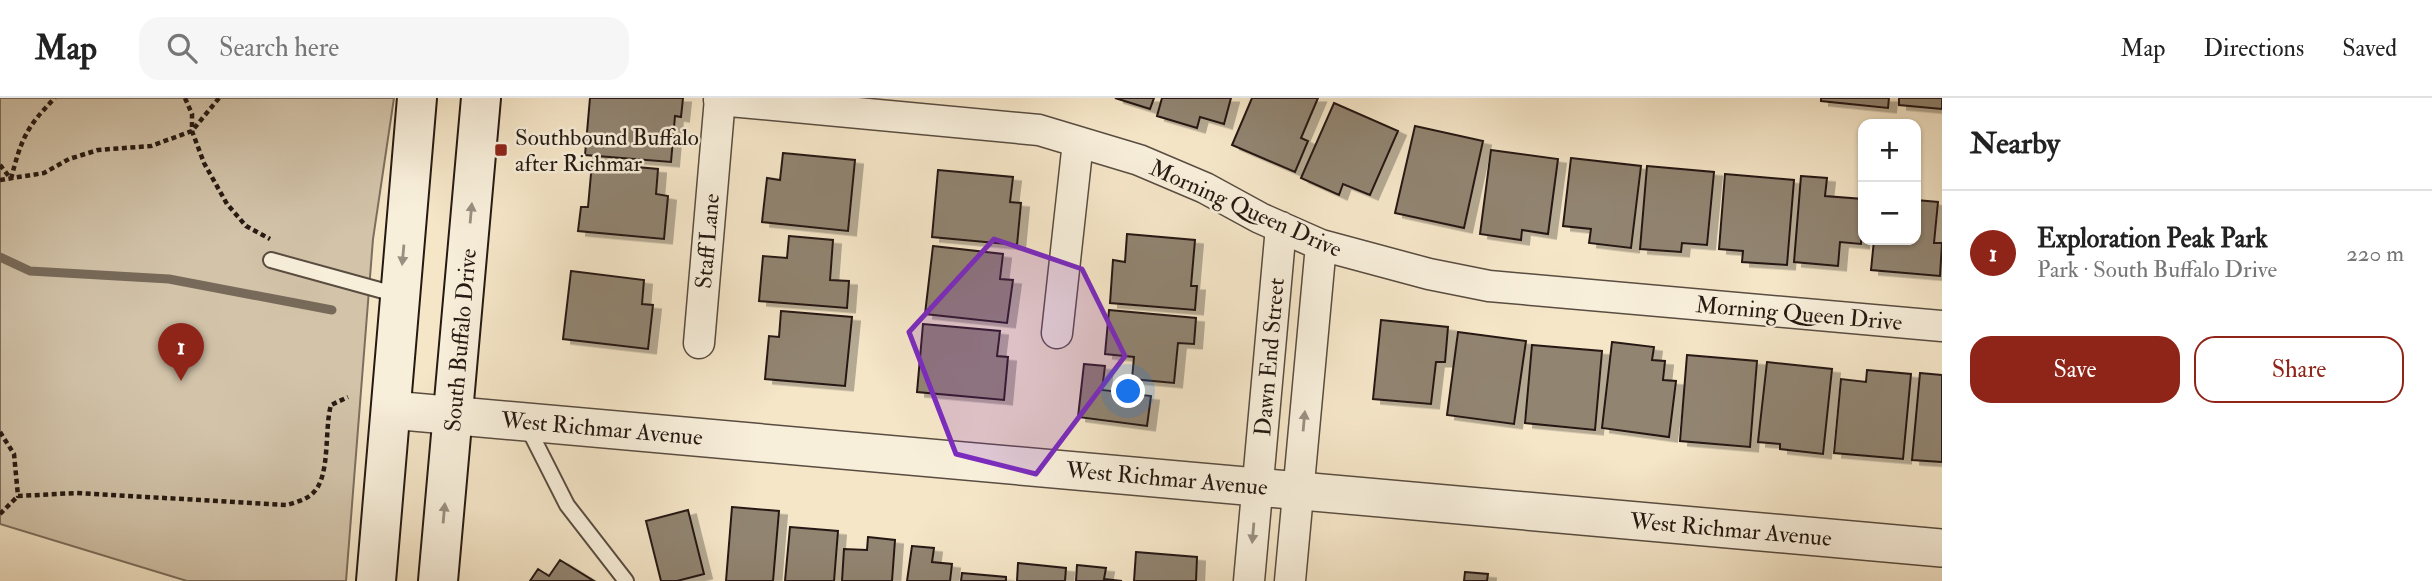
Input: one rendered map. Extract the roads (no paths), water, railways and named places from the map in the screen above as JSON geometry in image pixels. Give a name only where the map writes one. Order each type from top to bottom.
[{"type":"main road","points":[[376,581],[417,98]]},
{"type":"main road","name":"South Buffalo Drive","points":[[438,581],[481,98]]},
{"type":"street","name":"Morning Queen Drive","points":[[720,99],[1039,130],[1139,160],[1194,183],[1321,245],[1429,274],[1489,286],[1942,326]]},
{"type":"street","name":"Staff Lane","points":[[699,343],[720,99]]},
{"type":"street","points":[[1057,333],[1078,142]]},
{"type":"street","name":"Dawn End Street","points":[[1249,581],[1281,227]]},
{"type":"street","name":"Dawn End Street","points":[[1290,581],[1321,245]]},
{"type":"street","name":"West Richmar Avenue","points":[[391,410],[1942,548]]},
{"type":"lane","points":[[271,260],[400,295]]},
{"type":"lane","points":[[525,422],[566,505],[626,581]]},
{"type":"waterway","points":[[0,257],[30,271],[169,279],[332,310]]},
{"type":"place","name":"Southbound Buffalo after Richmar","points":[[501,150]]},
{"type":"place","name":"Exploration Peak Park","points":[[181,381]]}]
